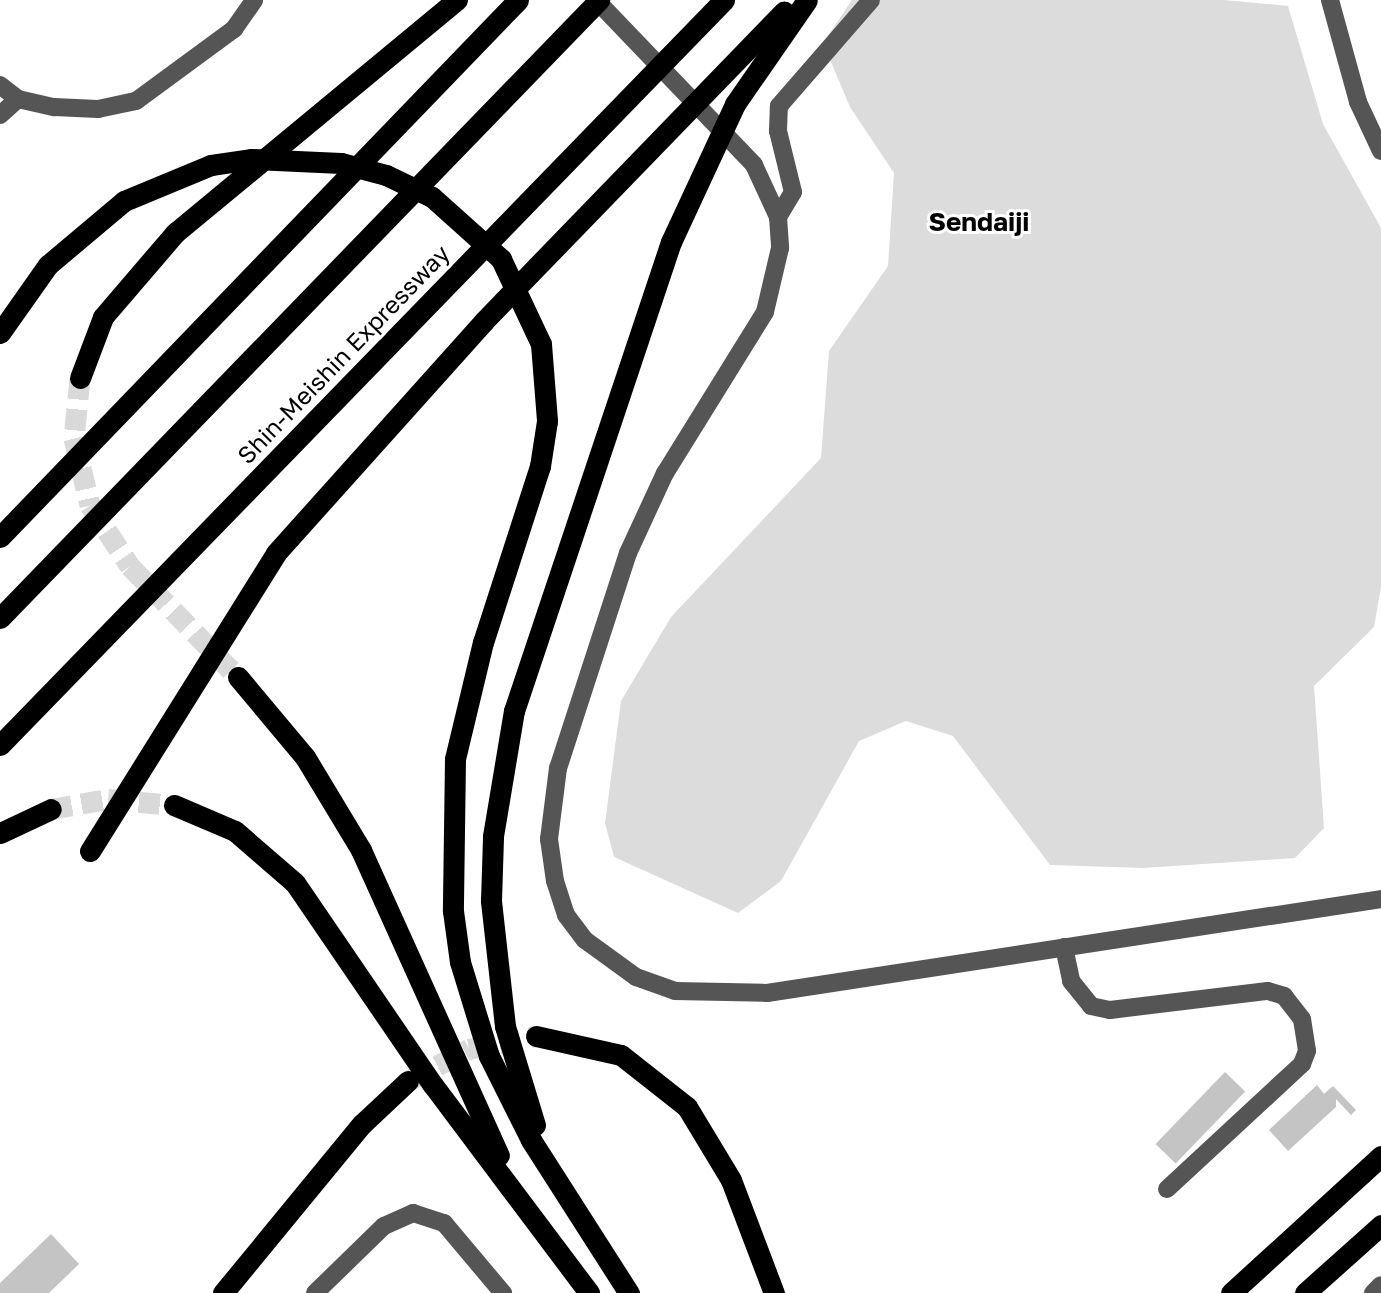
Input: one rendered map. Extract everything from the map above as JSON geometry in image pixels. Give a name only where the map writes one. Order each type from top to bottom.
[{"type":"highway","points":[[80,378],[103,317],[149,259],[220,192],[457,0]]},
{"type":"highway","points":[[0,537],[518,0]]},
{"type":"highway","points":[[0,618],[597,0]]},
{"type":"highway","name":"Shin-Meishin Expressway","points":[[0,745],[724,0]]},
{"type":"highway","points":[[90,851],[276,553],[484,321],[795,0]]},
{"type":"highway","points":[[564,1193],[516,1070],[496,964],[493,836],[508,738],[533,643],[671,242],[735,104],[807,0]]},
{"type":"highway","points":[[0,333],[48,265],[84,230],[166,180],[211,165],[294,157],[386,175],[432,198],[486,242],[524,298],[541,344],[547,380],[540,466],[466,701],[455,759],[449,863],[460,962],[473,1013],[510,1102],[564,1193],[629,1293]]},
{"type":"highway","points":[[238,677],[305,757],[361,850],[525,1207]]},
{"type":"highway","points":[[174,805],[235,831],[295,883],[589,1293]]},
{"type":"highway","points":[[0,832],[51,809]]},
{"type":"highway","points":[[536,1036],[621,1055],[687,1107],[731,1181],[774,1293]]},
{"type":"highway","points":[[223,1293],[362,1124],[408,1081]]},
{"type":"highway","points":[[1231,1293],[1381,1156]]},
{"type":"highway","points":[[1304,1293],[1381,1226]]},
{"type":"street","points":[[0,85],[18,99],[98,109],[136,101],[234,29],[254,0]]},
{"type":"street","points":[[597,0],[754,165],[778,217],[776,284],[765,312],[665,473],[628,553],[586,674],[551,803],[549,839],[566,915],[606,960],[636,978],[675,991],[718,995],[1381,899]]},
{"type":"street","points":[[778,217],[793,192],[778,131],[779,106],[871,0]]},
{"type":"street","points":[[1330,0],[1358,102],[1381,151]]},
{"type":"street","points":[[0,115],[18,99]]},
{"type":"street","points":[[1064,947],[1070,981],[1091,1006],[1110,1010],[1268,991],[1284,996],[1302,1018],[1307,1051],[1302,1064],[1167,1189]]},
{"type":"street","points":[[315,1293],[384,1226],[413,1213],[444,1223],[503,1293]]},
{"type":"street","points":[[1373,1293],[1381,1285]]},
{"type":"shaded area","points":[[852,0],[1224,0],[1288,6],[1323,124],[1381,228],[1381,587],[1374,627],[1314,686],[1324,828],[1295,858],[1143,868],[1050,865],[953,736],[906,721],[859,741],[781,881],[738,913],[614,857],[605,823],[621,701],[671,617],[821,458],[829,351],[888,266],[894,173],[850,107],[823,43]]},
{"type":"building","points":[[1225,1072],[1245,1091],[1176,1163],[1156,1144]]},
{"type":"building","points":[[1317,1085],[1324,1094],[1333,1086],[1356,1110],[1351,1115],[1336,1099],[1336,1107],[1288,1151],[1269,1130]]},
{"type":"building","points":[[51,1234],[79,1264],[49,1293],[0,1293],[0,1283]]},
{"type":"tunnel","points":[[80,378],[74,438],[90,505],[130,566],[238,677]]},
{"type":"tunnel","points":[[51,809],[108,799],[174,805]]},
{"type":"tunnel","points":[[410,1080],[469,1049],[536,1036]]},
{"type":"district","name":"Sendaiji","points":[[979,222]]}]
